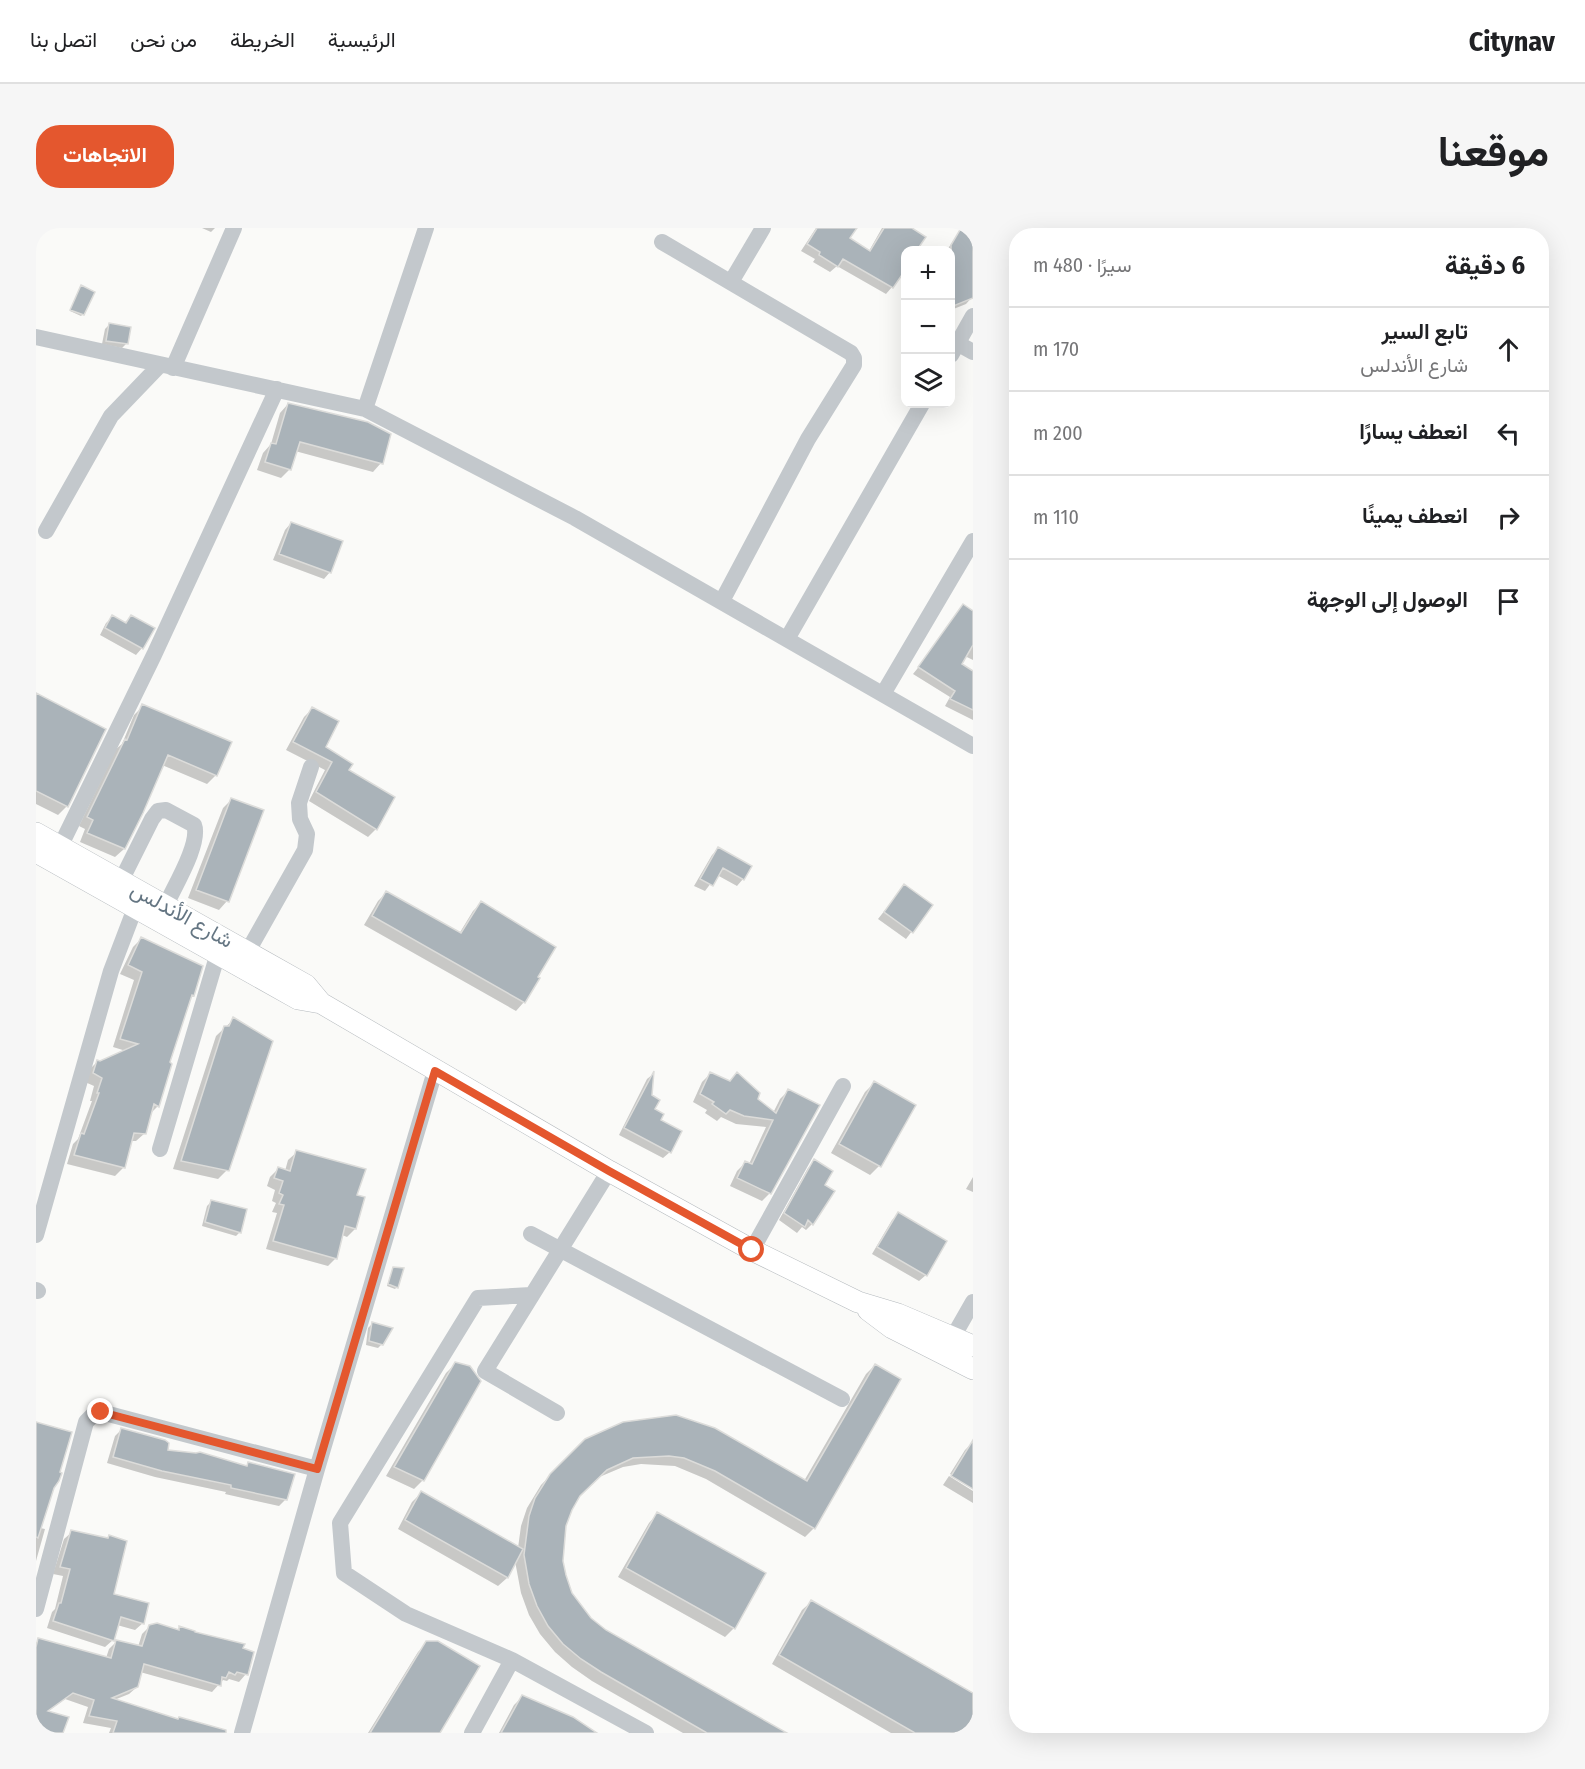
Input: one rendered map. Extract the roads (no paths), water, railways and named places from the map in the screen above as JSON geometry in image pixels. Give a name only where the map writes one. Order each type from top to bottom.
[{"type":"main road","name":"شارع الأندلس","points":[[36,833],[306,985],[321,1003],[435,1071],[752,1250],[858,1302],[898,1314],[973,1346]]},
{"type":"main road","name":"شارع الأندلس","points":[[36,852],[298,999],[321,1003]]},
{"type":"main road","name":"شارع الأندلس","points":[[858,1302],[891,1328],[973,1369]]},
{"type":"street","points":[[46,531],[111,416],[167,366],[234,228]]},
{"type":"street","points":[[364,409],[426,228]]},
{"type":"street","points":[[731,282],[764,228]]},
{"type":"street","points":[[662,242],[851,353],[854,358],[854,365],[808,439],[722,601]]},
{"type":"street","points":[[955,347],[973,316]]},
{"type":"street","points":[[36,337],[364,409],[575,518],[973,746]]},
{"type":"street","points":[[955,349],[973,352]]},
{"type":"street","points":[[60,847],[154,655],[277,389]]},
{"type":"street","points":[[788,639],[920,408]]},
{"type":"street","points":[[883,694],[973,541]]},
{"type":"street","points":[[248,951],[305,850],[307,834],[300,819],[298,803],[311,768]]},
{"type":"street","points":[[121,881],[152,819],[158,812],[166,810],[194,825],[196,831],[194,845],[166,905]]},
{"type":"street","points":[[36,1235],[111,971],[135,908]]},
{"type":"street","points":[[160,1149],[218,953]]},
{"type":"street","points":[[242,1733],[317,1469],[435,1071]]},
{"type":"street","points":[[752,1250],[843,1086]]},
{"type":"street","points":[[557,1413],[485,1371],[609,1171]]},
{"type":"street","points":[[531,1234],[842,1399]]},
{"type":"street","points":[[531,1296],[478,1298],[340,1523],[344,1573],[406,1614],[512,1660],[646,1733]]},
{"type":"street","points":[[953,1337],[973,1302]]},
{"type":"street","points":[[36,1609],[39,1587],[87,1422],[95,1413],[101,1412],[317,1469]]},
{"type":"street","points":[[472,1733],[512,1660]]}]
